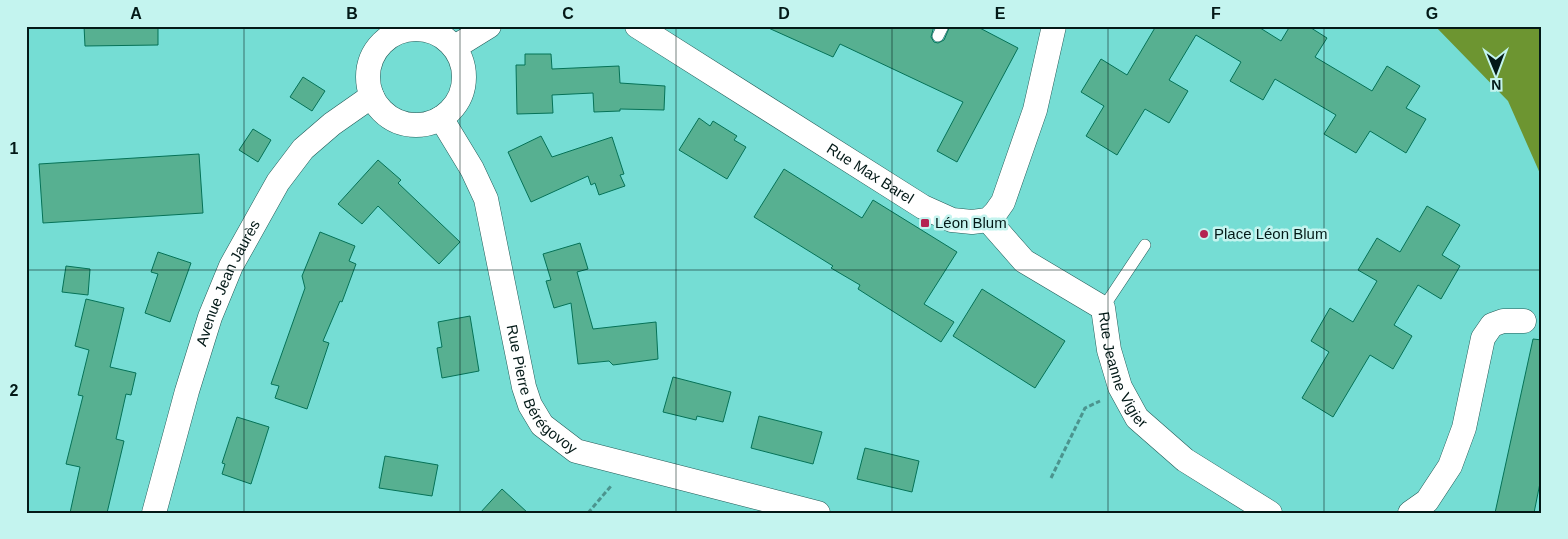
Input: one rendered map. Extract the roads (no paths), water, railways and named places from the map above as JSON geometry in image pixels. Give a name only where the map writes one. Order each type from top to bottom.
[{"type":"street","points":[[455,48],[489,26]]},
{"type":"street","name":"Rue Max Barel","points":[[637,26],[923,207],[952,220],[972,222],[988,220]]},
{"type":"street","points":[[988,220],[1003,202],[1035,110],[1054,26]]},
{"type":"street","points":[[412,28],[436,32],[455,48],[462,60],[465,72],[464,86],[460,99],[452,110],[441,118],[426,124],[410,124],[394,120],[381,109],[372,96],[368,74],[370,62],[381,43],[399,29],[412,28]]},
{"type":"street","name":"Avenue Jean Jaurès","points":[[154,513],[210,317],[231,266],[278,182],[303,149],[332,124],[372,96]]},
{"type":"street","name":"Rue Pierre Bérégovoy","points":[[441,118],[472,169],[486,199],[524,387],[530,405],[542,425],[576,451],[818,513]]},
{"type":"street","name":"Rue Jeanne Vigier","points":[[988,220],[1024,261],[1103,308],[1109,350],[1122,391],[1137,418],[1185,460],[1270,513]]},
{"type":"street","points":[[1410,513],[1427,502],[1450,466],[1464,428],[1483,338],[1492,325],[1503,321],[1524,321]]},
{"type":"lane","points":[[1103,308],[1145,244]]},
{"type":"place","name":"Léon Blum","points":[[925,223]]},
{"type":"place","name":"Place Léon Blum","points":[[1204,234]]}]
